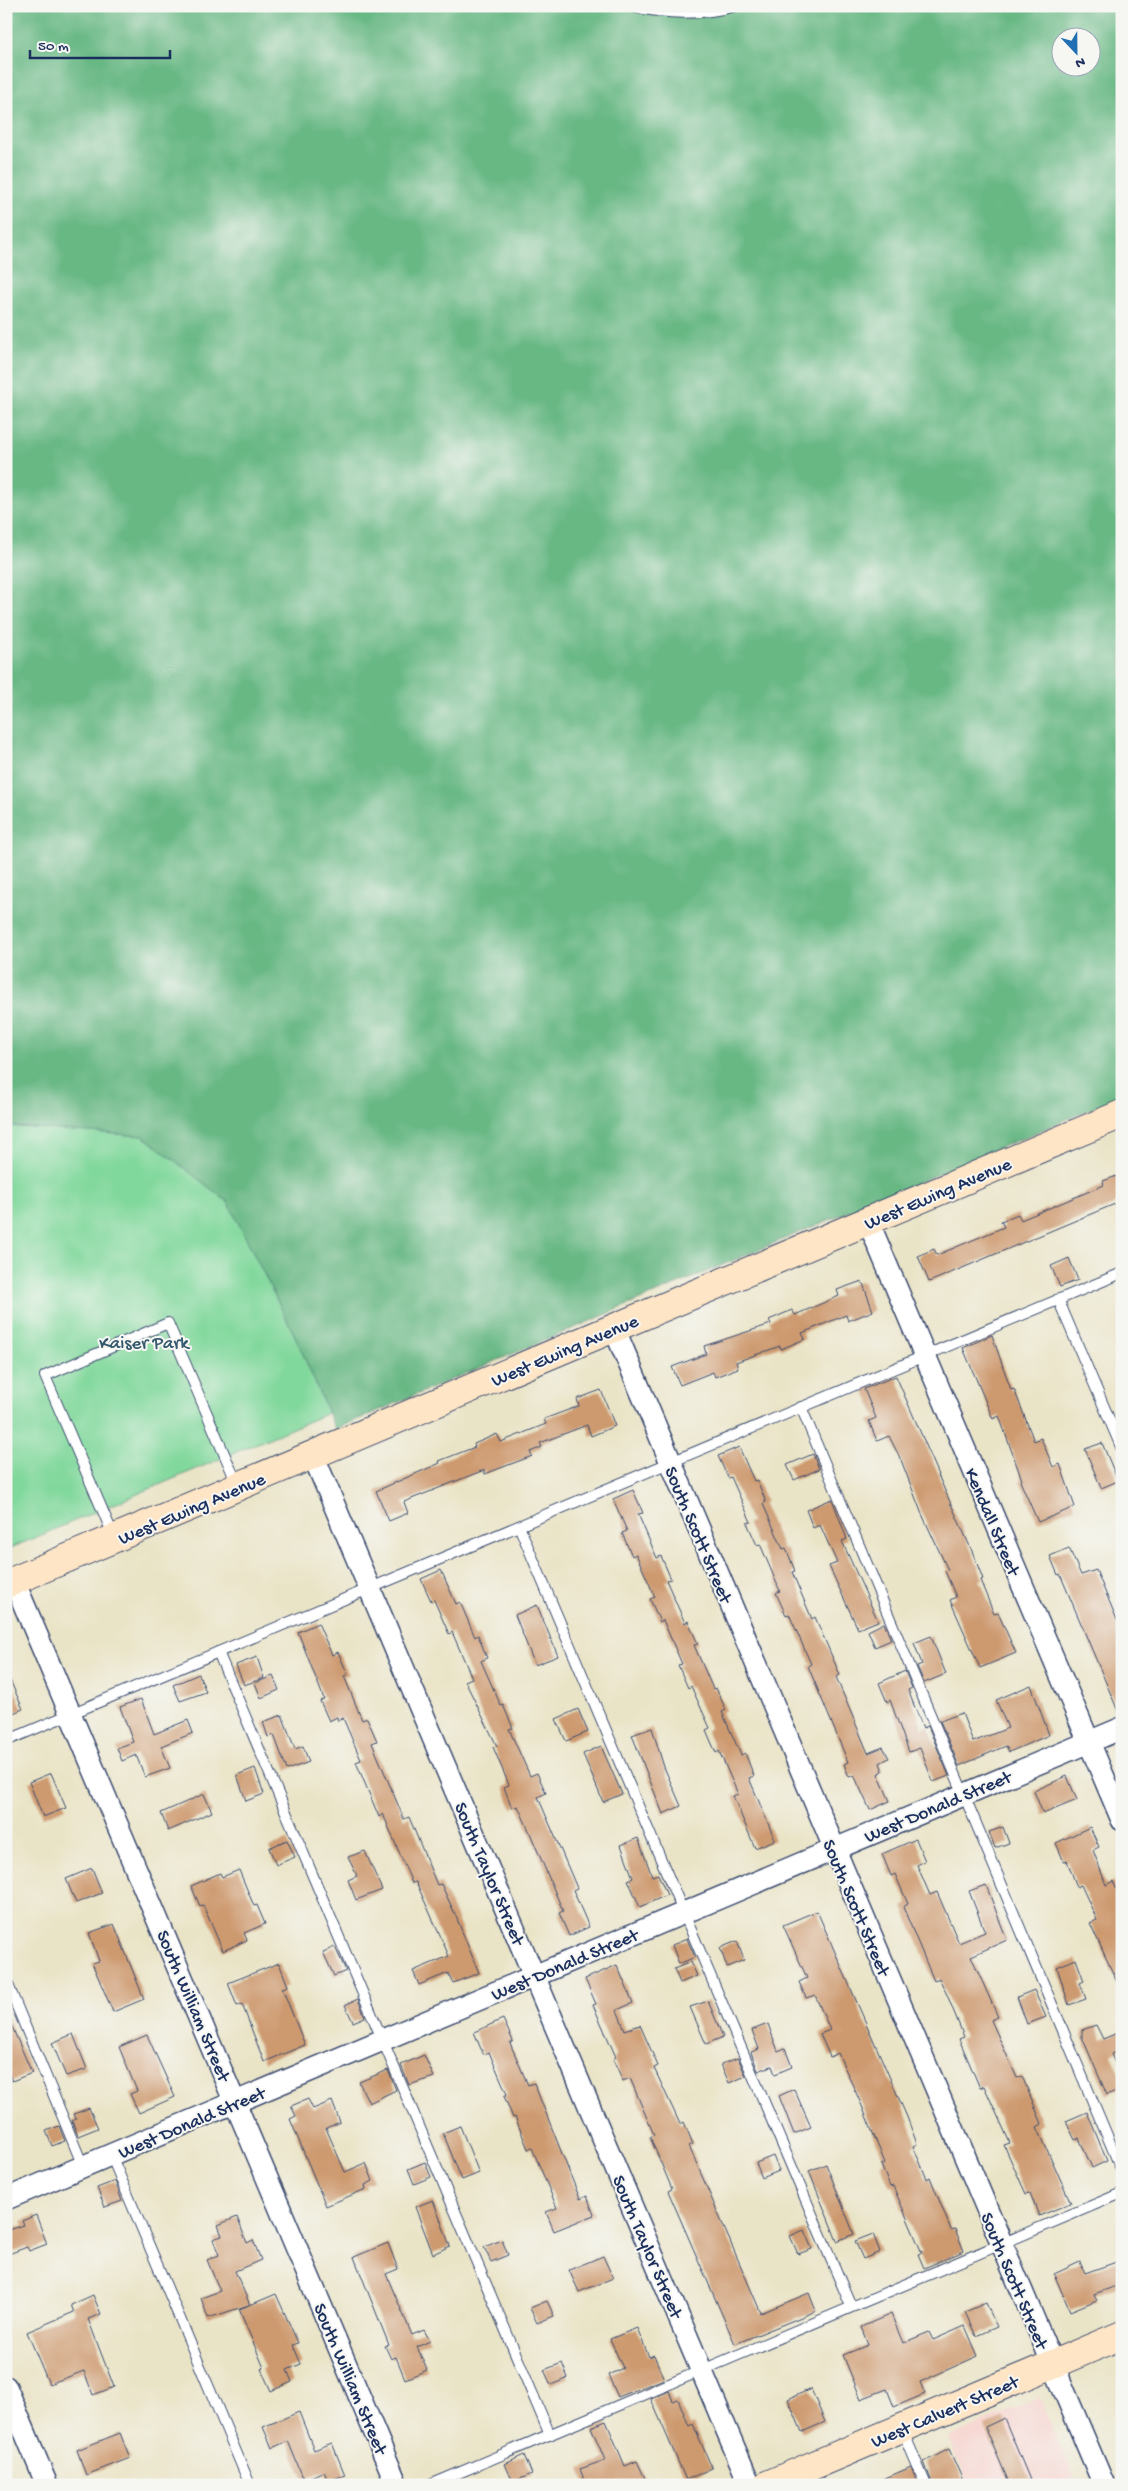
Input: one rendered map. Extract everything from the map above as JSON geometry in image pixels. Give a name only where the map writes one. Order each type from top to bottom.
[{"type":"street","name":"West Ewing Avenue","points":[[10,1582],[1122,1114]]},
{"type":"street","name":"Kendall Street","points":[[868,1221],[1122,1820]]},
{"type":"street","name":"South Scott Street","points":[[614,1328],[1000,2244],[1104,2485]]},
{"type":"street","name":"South Taylor Street","points":[[313,1455],[750,2485]]},
{"type":"street","name":"South William Street","points":[[10,1582],[71,1714],[397,2485]]},
{"type":"street","name":"West Donald Street","points":[[6,2199],[833,1848],[1122,1728]]},
{"type":"street","name":"West Calvert Street","points":[[767,2485],[1122,2335]]},
{"type":"street","points":[[6,2387],[47,2485]]},
{"type":"lane","points":[[629,6],[649,11],[690,13],[735,6]]},
{"type":"lane","points":[[6,1741],[1122,1272]]},
{"type":"lane","points":[[1058,1299],[1122,1449]]},
{"type":"lane","points":[[115,1539],[45,1376],[168,1324],[238,1487]]},
{"type":"lane","points":[[801,1407],[1122,2171]]},
{"type":"lane","points":[[519,1526],[851,2306]]},
{"type":"lane","points":[[218,1652],[550,2435]]},
{"type":"lane","points":[[6,1980],[83,2166]]},
{"type":"lane","points":[[111,2155],[250,2485]]},
{"type":"lane","points":[[430,2485],[1122,2193]]},
{"type":"lane","points":[[902,2428],[926,2485]]},
{"type":"shaded area","points":[[1040,2399],[1077,2485],[969,2485],[949,2437]]},
{"type":"green space","points":[[6,6],[1122,6],[1122,1096],[335,1429],[296,1338],[228,1202],[143,1136],[6,1126]]},
{"type":"green space","name":"Kaiser Park","points":[[6,1126],[143,1136],[228,1202],[296,1338],[328,1413],[6,1550]]},
{"type":"building","points":[[1122,1174],[1122,1201],[929,1282],[918,1256],[934,1249],[937,1255],[1004,1227],[1001,1221],[1018,1214],[1021,1220],[1104,1185],[1103,1181]]},
{"type":"building","points":[[1069,1258],[1078,1280],[1060,1287],[1051,1266]]},
{"type":"building","points":[[862,1281],[873,1311],[848,1321],[846,1315],[802,1333],[805,1339],[781,1349],[780,1346],[736,1362],[738,1368],[715,1377],[713,1372],[680,1385],[672,1367],[706,1354],[704,1346],[771,1324],[769,1320],[792,1310],[795,1315],[839,1296],[837,1290]]},
{"type":"building","points":[[992,1335],[1011,1390],[1014,1389],[1034,1441],[1041,1438],[1053,1467],[1060,1464],[1075,1507],[1038,1522],[1020,1481],[1022,1480],[999,1416],[993,1419],[963,1348]]},
{"type":"building","points":[[896,1376],[972,1551],[983,1579],[980,1580],[994,1614],[998,1613],[1016,1653],[980,1668],[950,1600],[956,1597],[945,1571],[948,1570],[921,1512],[901,1460],[889,1436],[877,1441],[869,1421],[876,1418],[864,1389]]},
{"type":"building","points":[[601,1390],[615,1426],[591,1436],[587,1425],[540,1443],[542,1447],[530,1452],[532,1456],[485,1474],[484,1470],[404,1502],[408,1513],[389,1521],[376,1491],[440,1463],[439,1461],[475,1447],[474,1444],[497,1434],[501,1442],[546,1424],[544,1419],[579,1406],[577,1399]]},
{"type":"building","points":[[1102,1443],[1118,1481],[1101,1488],[1085,1449]]},
{"type":"building","points":[[739,1447],[754,1481],[757,1480],[766,1502],[763,1504],[783,1549],[786,1548],[795,1571],[792,1572],[812,1619],[815,1617],[840,1675],[836,1677],[868,1753],[883,1747],[889,1758],[880,1763],[883,1771],[878,1774],[890,1801],[870,1810],[854,1775],[849,1777],[844,1764],[848,1762],[808,1666],[811,1664],[789,1614],[786,1615],[776,1593],[780,1591],[760,1544],[757,1545],[747,1523],[751,1522],[731,1477],[728,1478],[718,1456]]},
{"type":"building","points":[[813,1454],[819,1469],[794,1480],[787,1465]]},
{"type":"building","points":[[633,1490],[643,1513],[638,1514],[657,1558],[661,1556],[671,1579],[666,1580],[685,1623],[688,1621],[698,1644],[694,1645],[713,1689],[716,1688],[726,1710],[722,1712],[741,1755],[745,1753],[754,1776],[749,1778],[775,1840],[755,1848],[733,1796],[738,1794],[719,1751],[716,1753],[706,1730],[710,1728],[691,1686],[688,1688],[678,1665],[682,1664],[663,1620],[660,1622],[650,1599],[655,1597],[636,1554],[632,1556],[622,1533],[627,1531],[613,1499]]},
{"type":"building","points":[[832,1499],[847,1539],[842,1541],[878,1621],[858,1629],[829,1566],[837,1563],[820,1525],[813,1528],[806,1510]]},
{"type":"building","points":[[1069,1548],[1081,1575],[1096,1570],[1118,1622],[1122,1621],[1122,1716],[1120,1716],[1060,1574],[1058,1575],[1050,1556]]},
{"type":"building","points":[[441,1570],[456,1604],[460,1602],[475,1637],[478,1635],[487,1658],[481,1661],[513,1728],[509,1729],[530,1776],[537,1773],[546,1793],[538,1797],[577,1888],[573,1890],[589,1927],[569,1936],[559,1913],[563,1911],[530,1833],[518,1806],[512,1808],[504,1787],[509,1785],[493,1747],[497,1746],[465,1681],[472,1678],[452,1632],[449,1634],[434,1600],[431,1601],[421,1579]]},
{"type":"building","points":[[537,1605],[558,1656],[535,1665],[515,1615]]},
{"type":"building","points":[[318,1623],[332,1655],[338,1652],[348,1675],[344,1676],[362,1720],[367,1718],[377,1741],[372,1743],[404,1819],[409,1817],[437,1885],[441,1884],[479,1973],[453,1983],[448,1973],[419,1985],[413,1971],[449,1956],[416,1882],[412,1883],[383,1814],[379,1817],[356,1762],[361,1760],[343,1718],[338,1721],[337,1717],[329,1721],[320,1701],[324,1699],[298,1632]]},
{"type":"building","points":[[884,1623],[891,1640],[875,1647],[868,1631]]},
{"type":"building","points":[[931,1636],[946,1674],[924,1683],[917,1666],[922,1664],[914,1643]]},
{"type":"building","points":[[257,1657],[264,1678],[244,1685],[236,1665]]},
{"type":"building","points":[[6,1671],[23,1709],[6,1716]]},
{"type":"building","points":[[905,1671],[912,1688],[908,1690],[923,1728],[928,1726],[949,1776],[933,1782],[920,1748],[909,1752],[890,1700],[887,1702],[879,1683]]},
{"type":"building","points":[[199,1674],[206,1692],[180,1701],[173,1685]]},
{"type":"building","points":[[273,1676],[279,1690],[261,1698],[255,1683]]},
{"type":"building","points":[[1031,1685],[1049,1735],[1009,1752],[1006,1746],[959,1766],[940,1721],[962,1713],[973,1742],[1008,1728],[996,1700]]},
{"type":"building","points":[[141,1699],[154,1734],[188,1720],[193,1733],[161,1746],[170,1768],[145,1777],[136,1755],[122,1761],[117,1748],[133,1742],[120,1707]]},
{"type":"building","points":[[578,1709],[588,1732],[566,1741],[556,1719]]},
{"type":"building","points":[[282,1715],[295,1749],[303,1746],[309,1762],[287,1770],[274,1735],[268,1737],[263,1722]]},
{"type":"building","points":[[652,1728],[664,1767],[681,1806],[663,1814],[632,1735]]},
{"type":"building","points":[[601,1746],[622,1794],[603,1802],[583,1754]]},
{"type":"building","points":[[255,1768],[264,1794],[246,1801],[237,1775]]},
{"type":"building","points":[[51,1773],[66,1808],[43,1817],[29,1782]]},
{"type":"building","points":[[1067,1776],[1077,1800],[1043,1814],[1034,1791]]},
{"type":"building","points":[[204,1794],[212,1812],[168,1831],[161,1813]]},
{"type":"building","points":[[1003,1827],[1009,1843],[995,1848],[989,1832]]},
{"type":"building","points":[[1090,1827],[1099,1847],[1093,1850],[1106,1885],[1113,1881],[1122,1901],[1122,1993],[1090,1923],[1097,1920],[1081,1885],[1077,1887],[1067,1861],[1064,1862],[1056,1843]]},
{"type":"building","points":[[638,1838],[652,1876],[658,1874],[667,1895],[640,1907],[628,1880],[633,1878],[621,1845]]},
{"type":"building","points":[[916,1839],[925,1861],[917,1865],[930,1895],[937,1892],[959,1943],[985,1932],[969,1891],[986,1885],[1007,1940],[971,1956],[998,2017],[991,2020],[1017,2078],[1022,2076],[1042,2124],[1037,2127],[1071,2203],[1039,2216],[1030,2193],[1026,2194],[1004,2145],[1010,2143],[984,2086],[980,2088],[959,2039],[964,2037],[948,1997],[939,1978],[934,1981],[903,1907],[908,1904],[895,1874],[891,1876],[882,1854]]},
{"type":"building","points":[[287,1840],[295,1857],[276,1865],[269,1848]]},
{"type":"building","points":[[365,1851],[382,1890],[356,1900],[348,1880],[357,1876],[348,1857]]},
{"type":"building","points":[[92,1868],[102,1893],[76,1903],[66,1879]]},
{"type":"building","points":[[239,1870],[254,1906],[257,1905],[265,1924],[244,1933],[247,1940],[223,1951],[203,1905],[200,1906],[191,1886],[220,1873],[222,1877]]},
{"type":"building","points":[[817,1911],[907,2117],[917,2144],[913,2146],[927,2179],[930,2177],[951,2230],[955,2229],[964,2251],[924,2268],[918,2254],[922,2253],[893,2186],[890,2187],[881,2165],[885,2163],[862,2106],[838,2053],[830,2057],[820,2034],[830,2030],[815,1995],[806,1998],[799,1982],[807,1978],[783,1925]]},
{"type":"building","points":[[114,1924],[144,1999],[113,2012],[92,1963],[99,1961],[89,1933]]},
{"type":"building","points":[[687,1939],[695,1957],[679,1964],[672,1945]]},
{"type":"building","points":[[737,1941],[744,1960],[727,1967],[720,1948]]},
{"type":"building","points":[[335,1947],[346,1971],[334,1976],[323,1952]]},
{"type":"building","points":[[1076,1959],[1084,1981],[1080,1983],[1086,1999],[1069,2005],[1057,1967]]},
{"type":"building","points":[[691,1962],[697,1976],[680,1983],[674,1969]]},
{"type":"building","points":[[279,1963],[288,1986],[282,1988],[305,2045],[264,2062],[242,2004],[237,2006],[228,1983]]},
{"type":"building","points":[[617,1965],[633,2003],[617,2010],[625,2030],[640,2025],[658,2066],[654,2068],[680,2124],[684,2122],[693,2144],[689,2146],[761,2313],[809,2293],[816,2311],[735,2344],[668,2191],[672,2189],[650,2137],[654,2135],[630,2078],[623,2081],[613,2059],[616,2057],[593,2005],[596,2004],[585,1979]]},
{"type":"building","points":[[1034,1990],[1046,2017],[1027,2024],[1017,1997]]},
{"type":"building","points":[[358,1999],[365,2017],[353,2022],[345,2005]]},
{"type":"building","points":[[708,2001],[723,2037],[706,2044],[690,2007]]},
{"type":"building","points":[[6,2013],[32,2073],[12,2081],[6,2068]]},
{"type":"building","points":[[503,2019],[513,2041],[510,2043],[528,2085],[534,2083],[580,2199],[587,2196],[594,2215],[554,2231],[546,2212],[557,2208],[532,2148],[528,2149],[515,2117],[513,2118],[504,2096],[507,2094],[489,2052],[483,2054],[474,2032]]},
{"type":"building","points":[[768,2024],[778,2051],[785,2048],[792,2067],[775,2074],[772,2066],[758,2071],[751,2052],[759,2049],[752,2030]]},
{"type":"building","points":[[1096,2025],[1103,2039],[1122,2031],[1122,2049],[1111,2054],[1122,2079],[1122,2088],[1107,2095],[1082,2037],[1082,2030]]},
{"type":"building","points":[[73,2034],[87,2069],[66,2076],[52,2043]]},
{"type":"building","points":[[147,2035],[175,2097],[139,2113],[130,2094],[137,2091],[119,2047]]},
{"type":"building","points":[[424,2055],[434,2077],[409,2085],[401,2065]]},
{"type":"building","points":[[738,2058],[746,2076],[729,2083],[721,2064]]},
{"type":"building","points":[[388,2070],[396,2090],[369,2103],[359,2082]]},
{"type":"building","points":[[794,2089],[811,2127],[794,2134],[779,2096]]},
{"type":"building","points":[[308,2099],[313,2109],[332,2101],[340,2122],[326,2128],[345,2172],[366,2163],[373,2181],[365,2185],[366,2189],[326,2206],[290,2119],[296,2116],[291,2106]]},
{"type":"building","points":[[89,2108],[98,2128],[78,2136],[72,2121],[76,2119],[74,2114]]},
{"type":"building","points":[[1087,2112],[1107,2161],[1092,2168],[1079,2138],[1075,2140],[1066,2121]]},
{"type":"building","points":[[59,2126],[65,2141],[52,2146],[46,2131]]},
{"type":"building","points":[[460,2126],[479,2173],[462,2180],[443,2133]]},
{"type":"building","points":[[773,2156],[779,2171],[762,2178],[756,2163]]},
{"type":"building","points":[[425,2162],[431,2177],[414,2184],[408,2169]]},
{"type":"building","points":[[826,2164],[854,2234],[837,2241],[809,2171]]},
{"type":"building","points":[[115,2181],[122,2201],[105,2207],[97,2188]]},
{"type":"building","points":[[433,2200],[450,2246],[433,2254],[415,2207]]},
{"type":"building","points":[[36,2215],[47,2244],[29,2251],[27,2247],[6,2255],[6,2231],[24,2225],[22,2221]]},
{"type":"building","points":[[237,2217],[247,2243],[253,2240],[261,2260],[235,2271],[250,2305],[276,2294],[298,2343],[293,2345],[301,2364],[287,2370],[292,2382],[271,2391],[261,2369],[264,2368],[239,2309],[249,2305],[208,2318],[201,2298],[220,2291],[207,2260],[219,2255],[213,2239],[222,2236],[218,2225]]},
{"type":"building","points":[[804,2230],[812,2249],[798,2254],[790,2236]]},
{"type":"building","points":[[873,2234],[880,2252],[863,2259],[855,2241]]},
{"type":"building","points":[[502,2240],[508,2255],[491,2262],[484,2247]]},
{"type":"building","points":[[388,2243],[398,2269],[386,2274],[412,2335],[424,2330],[430,2341],[417,2347],[427,2370],[405,2379],[396,2357],[391,2359],[385,2346],[389,2345],[354,2257]]},
{"type":"building","points":[[603,2256],[613,2278],[579,2292],[569,2270]]},
{"type":"building","points":[[1122,2260],[1122,2284],[1094,2294],[1097,2300],[1070,2311],[1054,2274],[1080,2262],[1085,2273]]},
{"type":"building","points":[[93,2295],[101,2314],[88,2319],[114,2387],[93,2395],[84,2371],[49,2384],[27,2332],[74,2312],[71,2305]]},
{"type":"building","points":[[547,2301],[554,2316],[537,2323],[530,2308]]},
{"type":"building","points":[[986,2303],[997,2327],[976,2336],[965,2312]]},
{"type":"building","points":[[891,2314],[903,2343],[929,2332],[933,2340],[965,2326],[978,2356],[920,2382],[925,2394],[894,2407],[887,2389],[861,2399],[843,2355],[868,2345],[861,2327]]},
{"type":"building","points":[[637,2328],[649,2357],[654,2355],[664,2379],[618,2397],[608,2375],[623,2368],[610,2339]]},
{"type":"building","points":[[562,2363],[568,2378],[551,2385],[544,2370]]},
{"type":"building","points":[[811,2389],[825,2422],[802,2432],[788,2399]]},
{"type":"building","points":[[669,2391],[673,2401],[678,2399],[689,2426],[693,2424],[712,2468],[686,2480],[651,2399]]},
{"type":"building","points":[[299,2412],[314,2450],[332,2443],[345,2475],[328,2481],[324,2471],[304,2480],[288,2441],[272,2448],[263,2427]]},
{"type":"building","points":[[1004,2418],[1030,2480],[1018,2485],[1010,2485],[985,2427]]},
{"type":"building","points":[[606,2421],[625,2466],[637,2461],[648,2485],[586,2485],[580,2469],[605,2460],[591,2427]]},
{"type":"building","points":[[120,2433],[130,2458],[86,2475],[77,2450]]},
{"type":"building","points":[[949,2449],[965,2485],[933,2485],[924,2462]]},
{"type":"building","points":[[524,2455],[532,2474],[513,2482],[505,2464]]},
{"type":"building","points":[[911,2467],[918,2485],[869,2485]]}]
